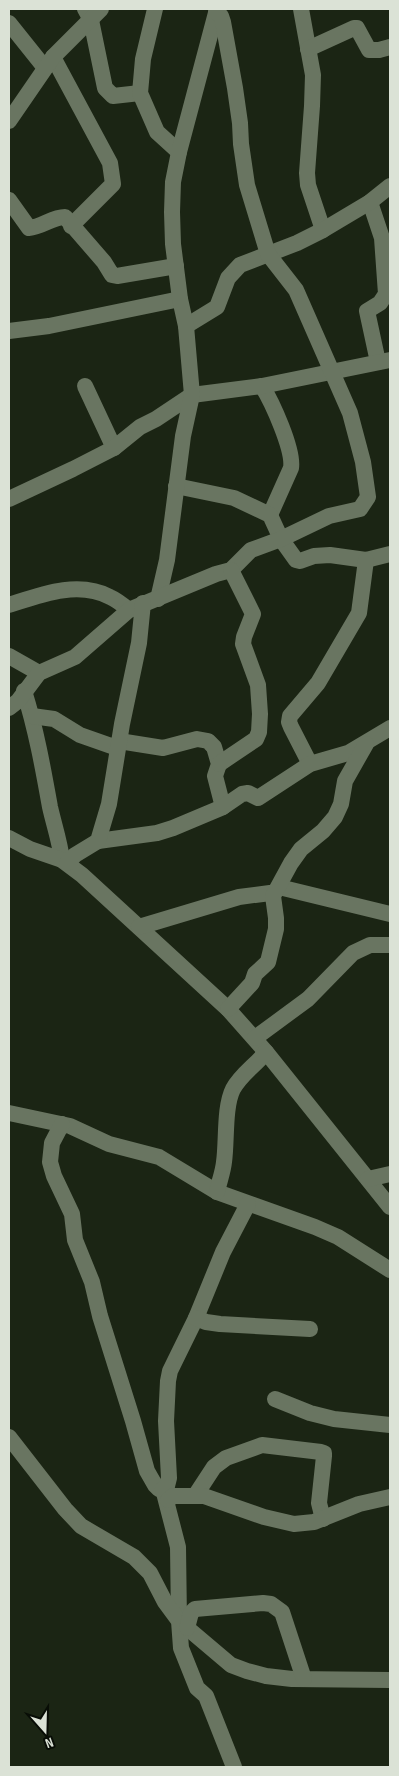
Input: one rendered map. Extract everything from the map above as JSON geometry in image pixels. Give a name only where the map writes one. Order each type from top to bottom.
[{"type":"street","points":[[155,9],[143,59],[140,93],[156,132],[179,152]]},
{"type":"street","points":[[301,9],[312,75],[308,185],[322,230]]},
{"type":"street","points":[[98,841],[109,804],[144,604],[167,560],[183,436],[192,395],[186,326],[176,266],[172,212],[173,182],[216,10]]},
{"type":"street","points":[[9,708],[18,701],[24,691],[40,674],[74,657],[144,604],[216,574],[231,570],[251,550],[281,539],[330,516],[360,508],[368,497],[363,462],[352,421],[296,290],[268,254],[247,185],[235,88],[222,22],[216,10]]},
{"type":"street","points":[[93,12],[105,88],[113,96],[140,93]]},
{"type":"street","points":[[9,121],[49,62],[93,12]]},
{"type":"street","points":[[9,23],[49,62],[110,163],[113,184],[71,226]]},
{"type":"street","points":[[308,49],[354,28],[357,28],[360,32],[369,50],[390,47]]},
{"type":"street","points":[[186,326],[217,307],[228,278],[240,265],[297,243],[322,230],[370,202],[390,186]]},
{"type":"street","points":[[9,200],[29,228],[36,227],[58,217],[65,218],[104,262],[112,275],[118,276],[176,266]]},
{"type":"street","points":[[9,499],[114,448],[140,427],[156,419],[192,395],[262,386],[384,361],[367,311],[380,303],[386,294],[386,270],[382,238],[370,202]]},
{"type":"street","points":[[9,331],[49,326],[180,299]]},
{"type":"street","points":[[85,386],[114,448]]},
{"type":"street","points":[[262,386],[277,419],[292,460],[291,468],[270,515]]},
{"type":"street","points":[[176,486],[234,498],[270,515],[281,539],[296,560],[300,561],[314,556],[330,555],[366,560],[390,554]]},
{"type":"street","points":[[310,764],[291,727],[289,722],[290,716],[318,683],[360,613],[366,560]]},
{"type":"street","points":[[219,764],[256,739],[259,732],[258,685],[243,644],[253,614],[231,570]]},
{"type":"street","points":[[9,605],[58,591],[79,589],[144,604]]},
{"type":"street","points":[[9,656],[40,674]]},
{"type":"street","points":[[24,691],[32,716],[64,862]]},
{"type":"street","points":[[32,716],[54,719],[85,737],[118,745],[156,748],[168,747],[184,741],[197,739],[208,741],[214,747],[219,764],[215,776],[223,807]]},
{"type":"street","points":[[64,862],[98,841],[157,833],[201,818],[223,807],[242,794],[258,798],[310,764],[348,753],[390,728]]},
{"type":"street","points":[[228,1009],[248,988],[255,974],[268,962],[276,929],[276,891],[301,849],[324,831],[335,817],[341,804],[345,781],[368,740]]},
{"type":"street","points":[[9,838],[64,862],[139,927],[228,1009],[266,1052],[390,1207]]},
{"type":"street","points":[[139,927],[240,897],[276,891],[390,914]]},
{"type":"street","points":[[254,1038],[308,999],[353,954],[370,945],[390,945]]},
{"type":"street","points":[[217,1192],[224,1164],[232,1090],[243,1074],[255,1065],[266,1052]]},
{"type":"street","points":[[9,1113],[70,1126],[109,1144],[159,1157],[217,1192],[338,1237],[390,1270]]},
{"type":"street","points":[[62,1124],[52,1143],[50,1162],[72,1214],[75,1240],[92,1282],[100,1316],[147,1471],[155,1485],[166,1494],[173,1496],[204,1496],[264,1517],[294,1524],[323,1519],[358,1504],[390,1497]]},
{"type":"street","points":[[368,1180],[390,1174]]},
{"type":"street","points":[[234,1767],[206,1696],[197,1688],[182,1648],[183,1624],[178,1546],[166,1494],[169,1478],[166,1421],[170,1371],[196,1318],[223,1252],[248,1204]]},
{"type":"street","points":[[196,1318],[220,1324],[310,1329]]},
{"type":"street","points":[[275,1399],[334,1420],[390,1425]]},
{"type":"street","points":[[9,1437],[65,1509],[81,1526],[134,1556],[143,1565],[165,1602],[183,1624],[231,1664],[266,1676],[304,1679],[390,1680]]},
{"type":"street","points":[[195,1496],[214,1467],[226,1458],[262,1445],[321,1452],[324,1453],[324,1456],[319,1503],[323,1519]]},
{"type":"street","points":[[183,1624],[195,1609],[263,1603],[271,1604],[282,1612],[304,1679]]}]
